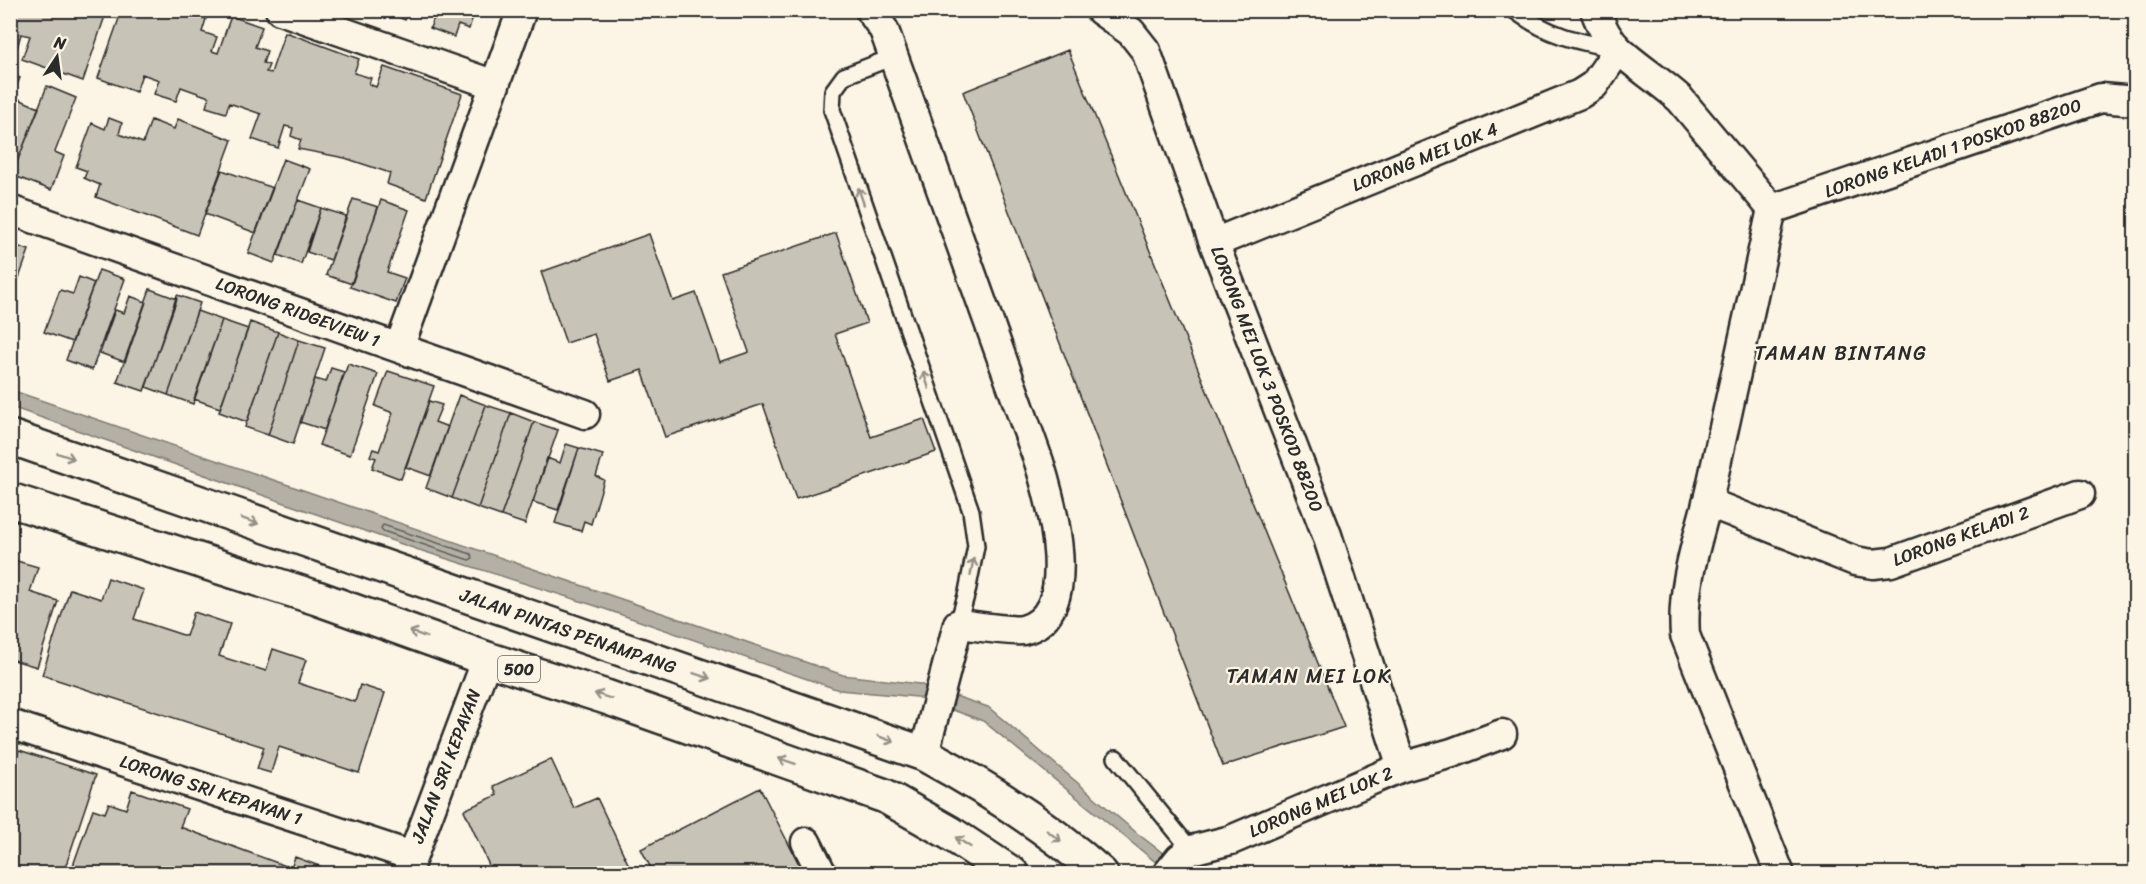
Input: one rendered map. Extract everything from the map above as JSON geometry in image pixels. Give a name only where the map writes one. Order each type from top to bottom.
[{"type":"main road","name":"JALAN PINTAS PENAMPANG","points":[[10,437],[924,753],[971,779],[1019,810],[1101,873]]},
{"type":"main road","name":"500","points":[[10,500],[317,598],[885,796],[950,833],[1012,873]]},
{"type":"street","points":[[280,10],[495,85]]},
{"type":"street","points":[[399,348],[522,10]]},
{"type":"street","points":[[870,10],[884,30],[1039,462],[1050,497],[1058,539],[1059,571],[1055,596],[1045,619],[1023,630],[958,624],[924,753]]},
{"type":"street","name":"LORONG MEI LOK 3 POSKOD 88200","points":[[1100,10],[1131,32],[1146,51],[1214,243],[1327,535],[1402,767]]},
{"type":"street","points":[[1595,10],[1599,21],[1618,50],[1680,99],[1772,209],[1707,502],[1686,584],[1683,609],[1685,635],[1780,873]]},
{"type":"street","name":"LORONG MEI LOK 4","points":[[1214,243],[1580,94],[1594,85],[1618,50]]},
{"type":"street","name":"LORONG KELADI 1 POSKOD 88200","points":[[1772,209],[2101,98],[2136,101]]},
{"type":"street","name":"LORONG RIDGEVIEW 1","points":[[10,210],[585,414]]},
{"type":"street","name":"LORONG KELADI 2","points":[[1707,502],[1855,561],[1873,564],[1891,562],[2079,494]]},
{"type":"street","name":"JALAN SRI KEPAYAN","points":[[409,865],[487,659]]},
{"type":"street","name":"LORONG SRI KEPAYAN 1","points":[[10,724],[409,865]]},
{"type":"street","name":"LORONG MEI LOK 2","points":[[1179,861],[1402,767],[1452,753],[1502,734]]},
{"type":"street","points":[[806,842],[822,873]]},
{"type":"lane","points":[[1514,10],[1544,29],[1568,39],[1618,50]]},
{"type":"lane","points":[[893,57],[844,76],[833,91],[831,110],[971,511],[976,546],[968,592],[958,624]]},
{"type":"lane","points":[[1116,758],[1179,861]]},
{"type":"water","points":[[11,390],[843,675],[919,684],[988,707],[1138,834],[1189,873],[1169,873],[983,721],[917,697],[839,690],[596,606],[416,549],[11,407]]},
{"type":"building","points":[[10,10],[107,10],[83,81],[22,59],[30,36],[21,34],[17,48],[10,45]]},
{"type":"building","points":[[122,10],[181,10],[206,19],[202,32],[217,37],[212,51],[218,53],[231,16],[262,27],[255,47],[267,51],[263,63],[269,65],[266,72],[271,73],[285,32],[359,59],[354,73],[371,78],[369,84],[376,87],[384,67],[462,94],[426,198],[387,184],[390,173],[345,158],[298,149],[301,140],[291,136],[293,128],[285,126],[278,148],[252,139],[261,114],[229,103],[226,113],[206,107],[209,97],[181,87],[176,101],[154,94],[159,80],[142,74],[136,92],[98,78]]},
{"type":"building","points":[[381,10],[408,10],[405,20]]},
{"type":"building","points":[[422,10],[475,10],[469,29],[458,25],[454,37],[430,28],[435,15]]},
{"type":"building","points":[[1068,50],[1344,727],[1223,766],[963,92]]},
{"type":"building","points":[[10,74],[20,78],[10,101]]},
{"type":"building","points":[[47,86],[76,98],[55,152],[64,156],[51,190],[12,175]]},
{"type":"building","points":[[12,96],[39,108],[15,167],[10,165],[10,101]]},
{"type":"building","points":[[109,118],[122,123],[119,134],[143,143],[151,120],[174,129],[178,119],[232,140],[197,235],[96,197],[100,185],[84,178],[87,171],[76,167],[92,123],[105,129]]},
{"type":"building","points":[[283,159],[310,169],[274,263],[248,253]]},
{"type":"building","points":[[222,170],[273,188],[256,233],[205,214]]},
{"type":"building","points":[[353,199],[378,207],[352,284],[326,275]]},
{"type":"building","points":[[298,200],[321,208],[301,264],[278,255]]},
{"type":"building","points":[[381,200],[409,210],[387,272],[405,278],[396,303],[350,287]]},
{"type":"building","points":[[321,208],[346,216],[331,260],[307,252]]},
{"type":"building","points":[[836,233],[867,323],[835,334],[871,437],[924,419],[936,452],[796,499],[763,404],[665,437],[642,370],[610,381],[594,334],[566,343],[541,272],[649,234],[673,301],[696,293],[720,362],[749,352],[721,272]]},
{"type":"building","points":[[10,244],[29,250],[10,303]]},
{"type":"building","points":[[99,270],[125,279],[92,370],[66,360]]},
{"type":"building","points":[[79,277],[94,283],[72,342],[44,332],[60,290],[73,294]]},
{"type":"building","points":[[150,289],[177,299],[144,391],[117,382]]},
{"type":"building","points":[[177,295],[200,303],[168,395],[146,387]]},
{"type":"building","points":[[130,296],[146,302],[125,362],[100,353],[115,310],[124,313]]},
{"type":"building","points":[[197,311],[222,320],[193,404],[168,395]]},
{"type":"building","points":[[222,320],[248,329],[220,408],[194,399]]},
{"type":"building","points":[[250,322],[278,332],[247,422],[219,412]]},
{"type":"building","points":[[278,332],[299,340],[268,435],[245,427]]},
{"type":"building","points":[[299,340],[325,348],[293,444],[268,435]]},
{"type":"building","points":[[348,364],[378,374],[350,455],[319,445]]},
{"type":"building","points":[[331,368],[344,372],[325,430],[300,422],[315,379],[326,382]]},
{"type":"building","points":[[388,371],[434,386],[401,479],[372,468],[376,458],[370,456],[373,449],[379,451],[393,413],[375,406]]},
{"type":"building","points":[[459,395],[486,405],[452,498],[426,488]]},
{"type":"building","points":[[429,401],[442,405],[435,422],[448,427],[431,476],[406,467]]},
{"type":"building","points":[[486,405],[511,413],[478,508],[452,498]]},
{"type":"building","points":[[511,413],[534,422],[501,516],[478,508]]},
{"type":"building","points":[[534,422],[558,430],[525,524],[501,516]]},
{"type":"building","points":[[566,444],[579,448],[558,510],[533,502],[547,458],[560,463]]},
{"type":"building","points":[[579,448],[603,455],[596,476],[604,480],[591,524],[584,521],[581,531],[555,523]]},
{"type":"building","points":[[10,559],[38,567],[30,592],[58,601],[37,667],[10,659]]},
{"type":"building","points":[[108,578],[144,590],[134,619],[186,636],[194,612],[230,624],[219,656],[266,671],[273,649],[306,660],[298,683],[355,702],[360,685],[385,693],[359,773],[279,747],[271,773],[257,769],[264,747],[42,675],[70,589],[101,599]]},
{"type":"building","points":[[19,750],[96,775],[63,874],[10,874],[10,763],[14,764]]},
{"type":"building","points":[[551,759],[574,808],[597,798],[633,874],[493,874],[464,810],[497,795],[493,786]]},
{"type":"building","points":[[760,788],[804,874],[654,874],[641,849]]},
{"type":"building","points":[[132,790],[187,809],[180,827],[291,868],[295,857],[330,870],[329,874],[70,874],[93,809],[105,813],[109,803],[126,809]]},
{"type":"district","name":"TAMAN BINTANG","points":[[1841,353]]},
{"type":"district","name":"TAMAN MEI LOK","points":[[1309,676]]}]
